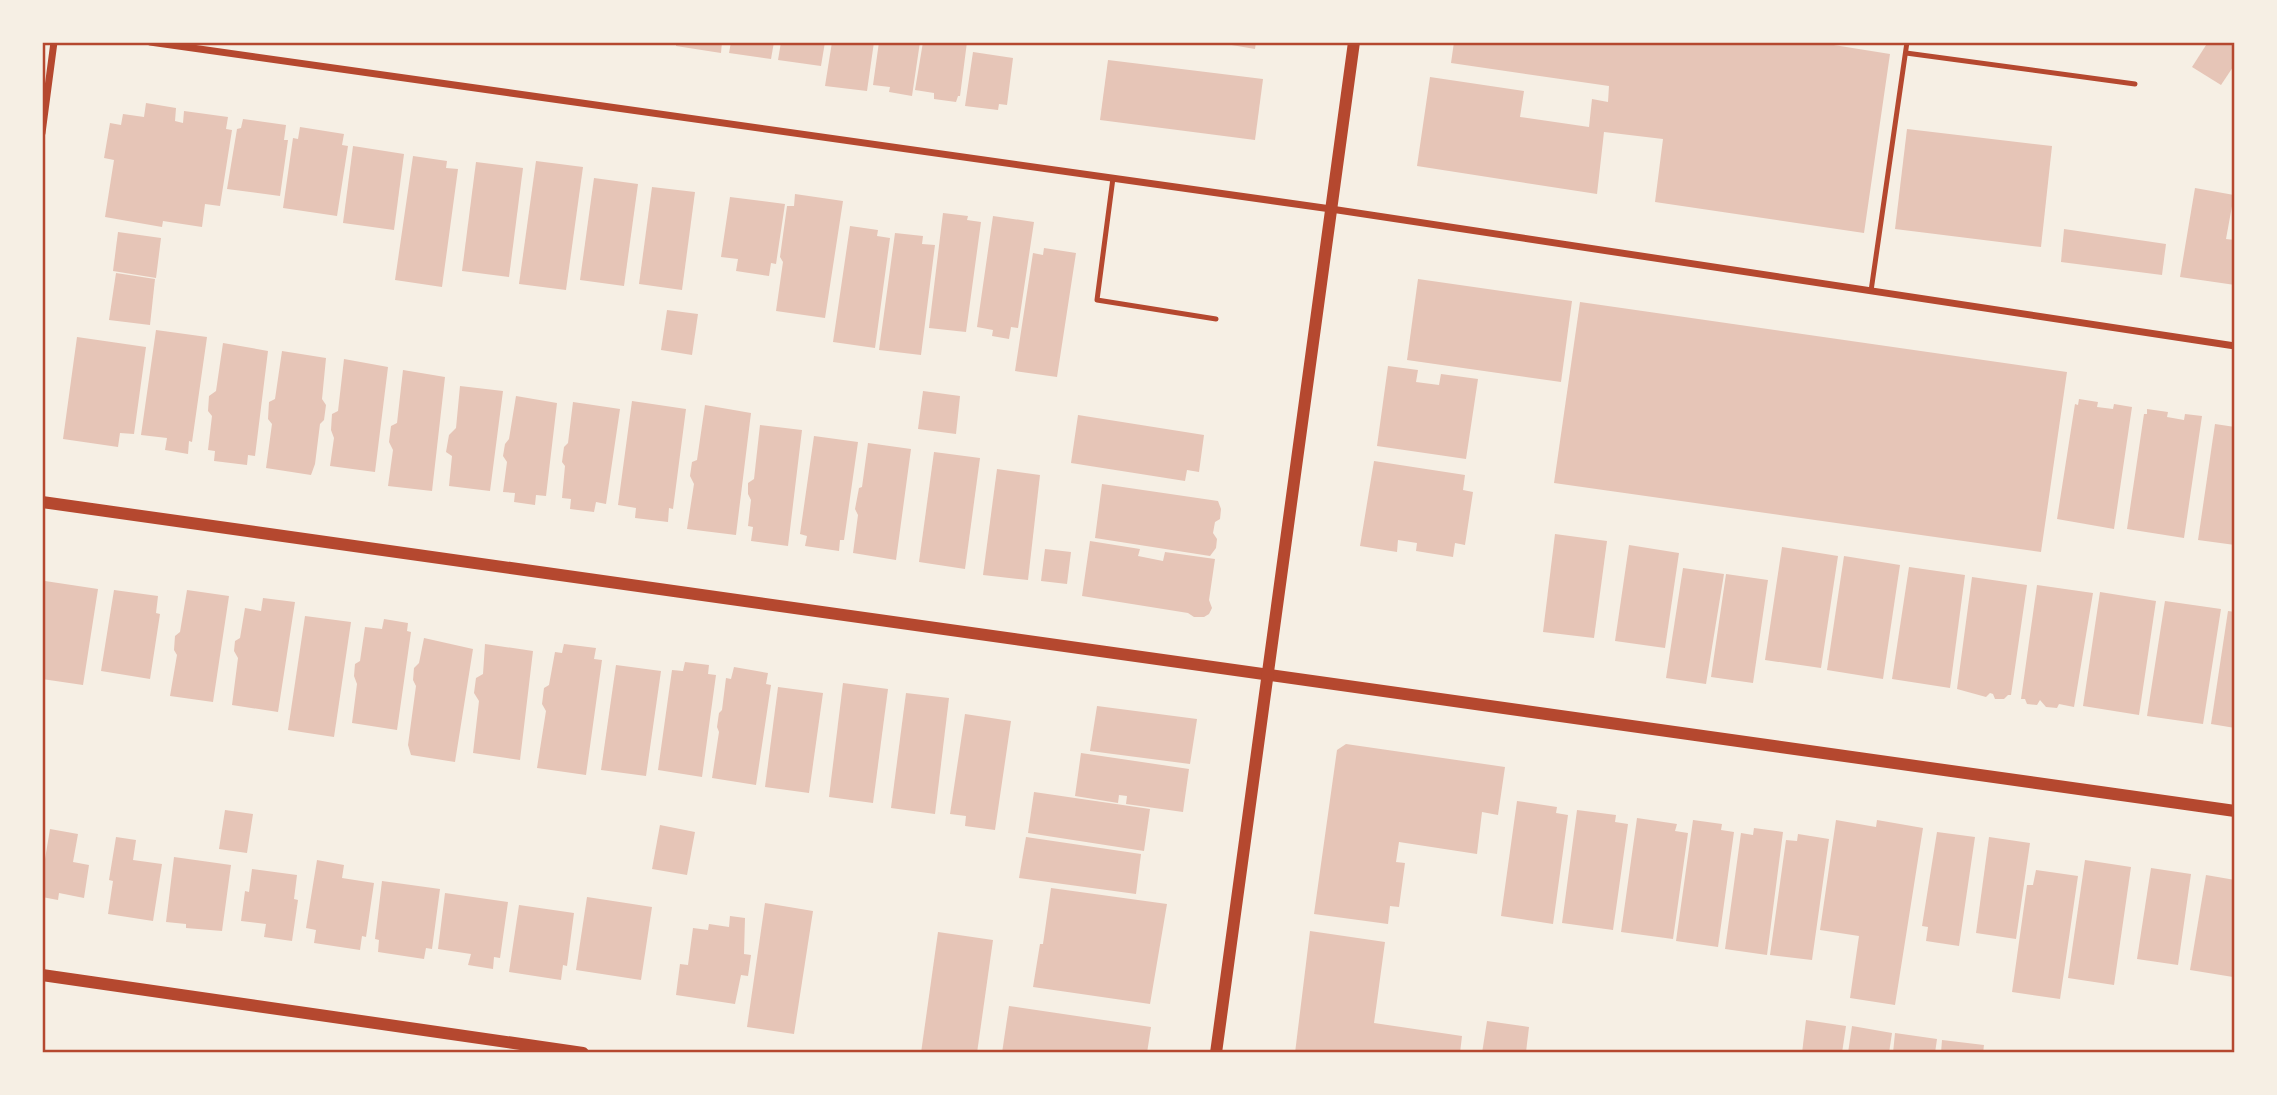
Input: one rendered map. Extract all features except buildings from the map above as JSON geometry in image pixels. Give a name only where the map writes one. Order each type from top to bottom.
[{"type":"street","points":[[42,133],[54,42]]},
{"type":"street","points":[[150,42],[1331,209],[2235,346]]},
{"type":"street","points":[[1216,1053],[1354,42]]},
{"type":"street","points":[[42,502],[2235,811]]},
{"type":"street","points":[[42,975],[583,1053]]},
{"type":"lane","points":[[1871,291],[1907,42]]},
{"type":"lane","points":[[1906,53],[2135,84]]},
{"type":"lane","points":[[1113,178],[1097,300],[1216,318]]}]
